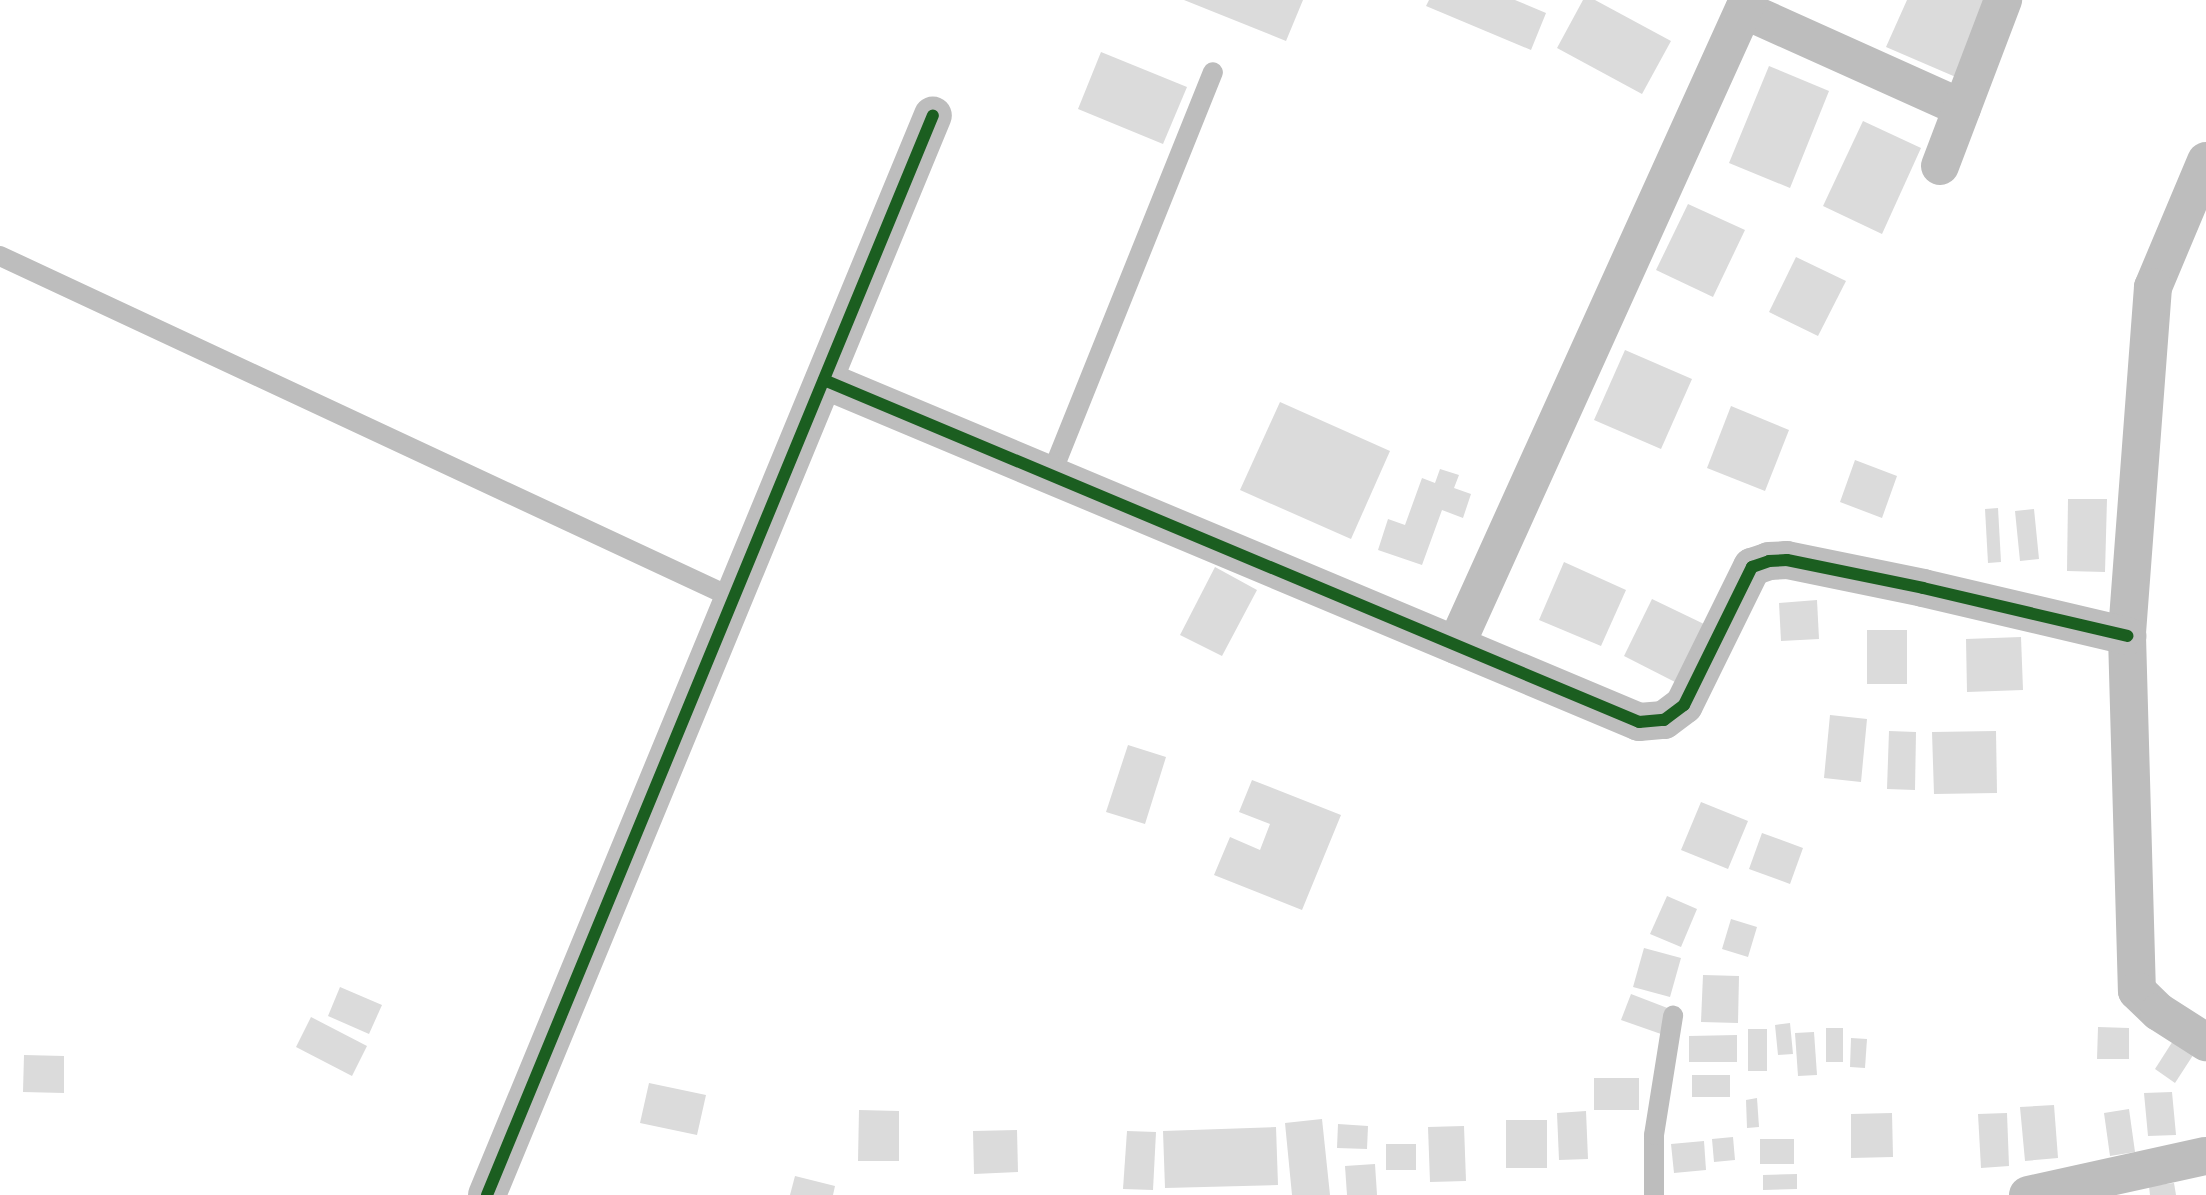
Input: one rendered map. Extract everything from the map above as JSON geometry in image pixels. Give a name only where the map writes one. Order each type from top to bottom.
[{"type":"street","points":[[1940,166],[2003,0]]},
{"type":"street","points":[[1456,645],[1746,5],[1962,108]]},
{"type":"street","points":[[487,1195],[933,115]]},
{"type":"street","points":[[2206,161],[2153,287],[2127,636],[2137,991],[2158,1012],[2206,1042]]},
{"type":"street","points":[[824,380],[1639,722],[1664,720],[1684,705],[1752,568],[1787,560],[2127,636]]},
{"type":"street","points":[[2030,1195],[2206,1156]]},
{"type":"lane","points":[[1050,475],[1213,72]]},
{"type":"lane","points":[[0,256],[733,598]]},
{"type":"lane","points":[[1654,1195],[1654,1135],[1673,1016]]},
{"type":"building","points":[[1184,0],[1303,0],[1286,41]]},
{"type":"building","points":[[1429,0],[1515,0],[1546,13],[1531,50],[1426,6]]},
{"type":"building","points":[[1583,0],[1595,0],[1671,41],[1642,94],[1557,48]]},
{"type":"building","points":[[1907,0],[2000,0],[1965,81],[1886,47]]},
{"type":"building","points":[[1101,52],[1187,87],[1163,144],[1078,109]]},
{"type":"building","points":[[1769,66],[1829,91],[1790,188],[1729,163]]},
{"type":"building","points":[[1863,121],[1921,148],[1882,234],[1823,206]]},
{"type":"building","points":[[1688,204],[1745,230],[1713,297],[1656,270]]},
{"type":"building","points":[[1796,257],[1846,281],[1818,336],[1769,312]]},
{"type":"building","points":[[1625,350],[1692,379],[1661,449],[1594,420]]},
{"type":"building","points":[[1280,402],[1390,451],[1351,539],[1240,490]]},
{"type":"building","points":[[1731,406],[1789,430],[1765,491],[1707,468]]},
{"type":"building","points":[[1855,460],[1897,476],[1882,518],[1840,502]]},
{"type":"building","points":[[1440,469],[1459,475],[1454,488],[1471,494],[1463,518],[1442,510],[1422,565],[1378,550],[1388,519],[1405,525],[1422,478],[1435,483]]},
{"type":"building","points":[[2068,499],[2107,499],[2105,572],[2067,571]]},
{"type":"building","points":[[1998,508],[2001,562],[1988,563],[1985,509]]},
{"type":"building","points":[[2034,509],[2039,559],[2020,561],[2015,511]]},
{"type":"building","points":[[1564,562],[1626,590],[1601,646],[1539,620]]},
{"type":"building","points":[[1215,567],[1257,590],[1222,656],[1180,635]]},
{"type":"building","points":[[1652,599],[1704,624],[1675,682],[1624,656]]},
{"type":"building","points":[[1817,600],[1819,639],[1781,641],[1779,603]]},
{"type":"building","points":[[1867,630],[1907,630],[1907,684],[1867,684]]},
{"type":"building","points":[[2021,637],[2023,690],[1967,692],[1966,639]]},
{"type":"building","points":[[1830,715],[1867,719],[1861,782],[1824,778]]},
{"type":"building","points":[[1889,731],[1916,732],[1915,790],[1887,789]]},
{"type":"building","points":[[1996,731],[1997,793],[1934,794],[1932,732]]},
{"type":"building","points":[[1128,745],[1166,757],[1145,824],[1106,812]]},
{"type":"building","points":[[1252,780],[1341,815],[1302,910],[1214,875],[1230,837],[1260,850],[1270,824],[1239,812]]},
{"type":"building","points":[[1701,802],[1748,821],[1728,869],[1681,850]]},
{"type":"building","points":[[1762,833],[1803,848],[1790,884],[1749,869]]},
{"type":"building","points":[[1667,896],[1697,909],[1681,947],[1650,934]]},
{"type":"building","points":[[1731,919],[1757,927],[1748,957],[1722,949]]},
{"type":"building","points":[[1644,948],[1681,958],[1670,997],[1633,987]]},
{"type":"building","points":[[1703,975],[1739,976],[1738,1023],[1701,1022]]},
{"type":"building","points":[[340,987],[382,1005],[369,1034],[328,1016]]},
{"type":"building","points":[[1631,994],[1670,1009],[1661,1034],[1621,1020]]},
{"type":"building","points":[[311,1017],[367,1046],[352,1076],[296,1047]]},
{"type":"building","points":[[1790,1023],[1793,1054],[1778,1055],[1775,1025]]},
{"type":"building","points":[[2098,1027],[2129,1028],[2129,1059],[2097,1059]]},
{"type":"building","points":[[1826,1028],[1843,1028],[1843,1062],[1826,1062]]},
{"type":"building","points":[[1748,1029],[1767,1029],[1767,1071],[1748,1071]]},
{"type":"building","points":[[1814,1032],[1817,1075],[1798,1076],[1795,1033]]},
{"type":"building","points":[[2178,1033],[2199,1046],[2175,1083],[2155,1069]]},
{"type":"building","points":[[1737,1035],[1737,1062],[1689,1062],[1689,1036]]},
{"type":"building","points":[[1851,1038],[1867,1039],[1865,1068],[1850,1067]]},
{"type":"building","points":[[24,1055],[64,1056],[64,1093],[23,1092]]},
{"type":"building","points":[[1692,1075],[1730,1075],[1730,1097],[1692,1097]]},
{"type":"building","points":[[1594,1078],[1639,1078],[1639,1110],[1594,1110]]},
{"type":"building","points":[[649,1083],[706,1095],[697,1135],[640,1123]]},
{"type":"building","points":[[2172,1092],[2176,1135],[2148,1136],[2144,1093]]},
{"type":"building","points":[[1757,1098],[1759,1127],[1747,1128],[1746,1100]]},
{"type":"building","points":[[2054,1105],[2058,1158],[2025,1161],[2020,1107]]},
{"type":"building","points":[[2129,1109],[2135,1152],[2110,1156],[2104,1113]]},
{"type":"building","points":[[859,1110],[899,1111],[899,1161],[858,1161]]},
{"type":"building","points":[[1586,1111],[1588,1159],[1559,1160],[1557,1113]]},
{"type":"building","points":[[1892,1113],[1893,1157],[1851,1158],[1851,1114]]},
{"type":"building","points":[[2007,1113],[2009,1166],[1981,1168],[1978,1114]]},
{"type":"building","points":[[1322,1119],[1330,1195],[1292,1195],[1285,1123]]},
{"type":"building","points":[[1506,1120],[1547,1120],[1547,1168],[1506,1168]]},
{"type":"building","points":[[1338,1124],[1368,1126],[1367,1149],[1337,1148]]},
{"type":"building","points":[[1464,1126],[1466,1181],[1430,1182],[1428,1127]]},
{"type":"building","points":[[1276,1127],[1278,1185],[1165,1188],[1163,1131]]},
{"type":"building","points":[[1017,1130],[1018,1172],[974,1174],[973,1131]]},
{"type":"building","points":[[1127,1131],[1156,1132],[1153,1190],[1123,1189]]},
{"type":"building","points":[[1733,1137],[1735,1160],[1714,1162],[1712,1139]]},
{"type":"building","points":[[1760,1139],[1794,1139],[1794,1164],[1760,1164]]},
{"type":"building","points":[[1704,1141],[1706,1170],[1674,1173],[1671,1144]]},
{"type":"building","points":[[1386,1144],[1416,1144],[1416,1170],[1386,1170]]},
{"type":"building","points":[[1375,1164],[1377,1195],[1347,1195],[1345,1166]]},
{"type":"building","points":[[1797,1174],[1797,1189],[1763,1190],[1763,1175]]},
{"type":"building","points":[[795,1176],[835,1186],[833,1195],[790,1195]]},
{"type":"building","points":[[2174,1183],[2176,1195],[2150,1195],[2149,1186]]},
{"type":"cycle path","points":[[487,1195],[933,115]]},
{"type":"cycle path","points":[[824,380],[1639,722],[1664,720],[1684,705],[1752,567],[1769,561],[1787,560],[1923,588],[2127,636]]}]
